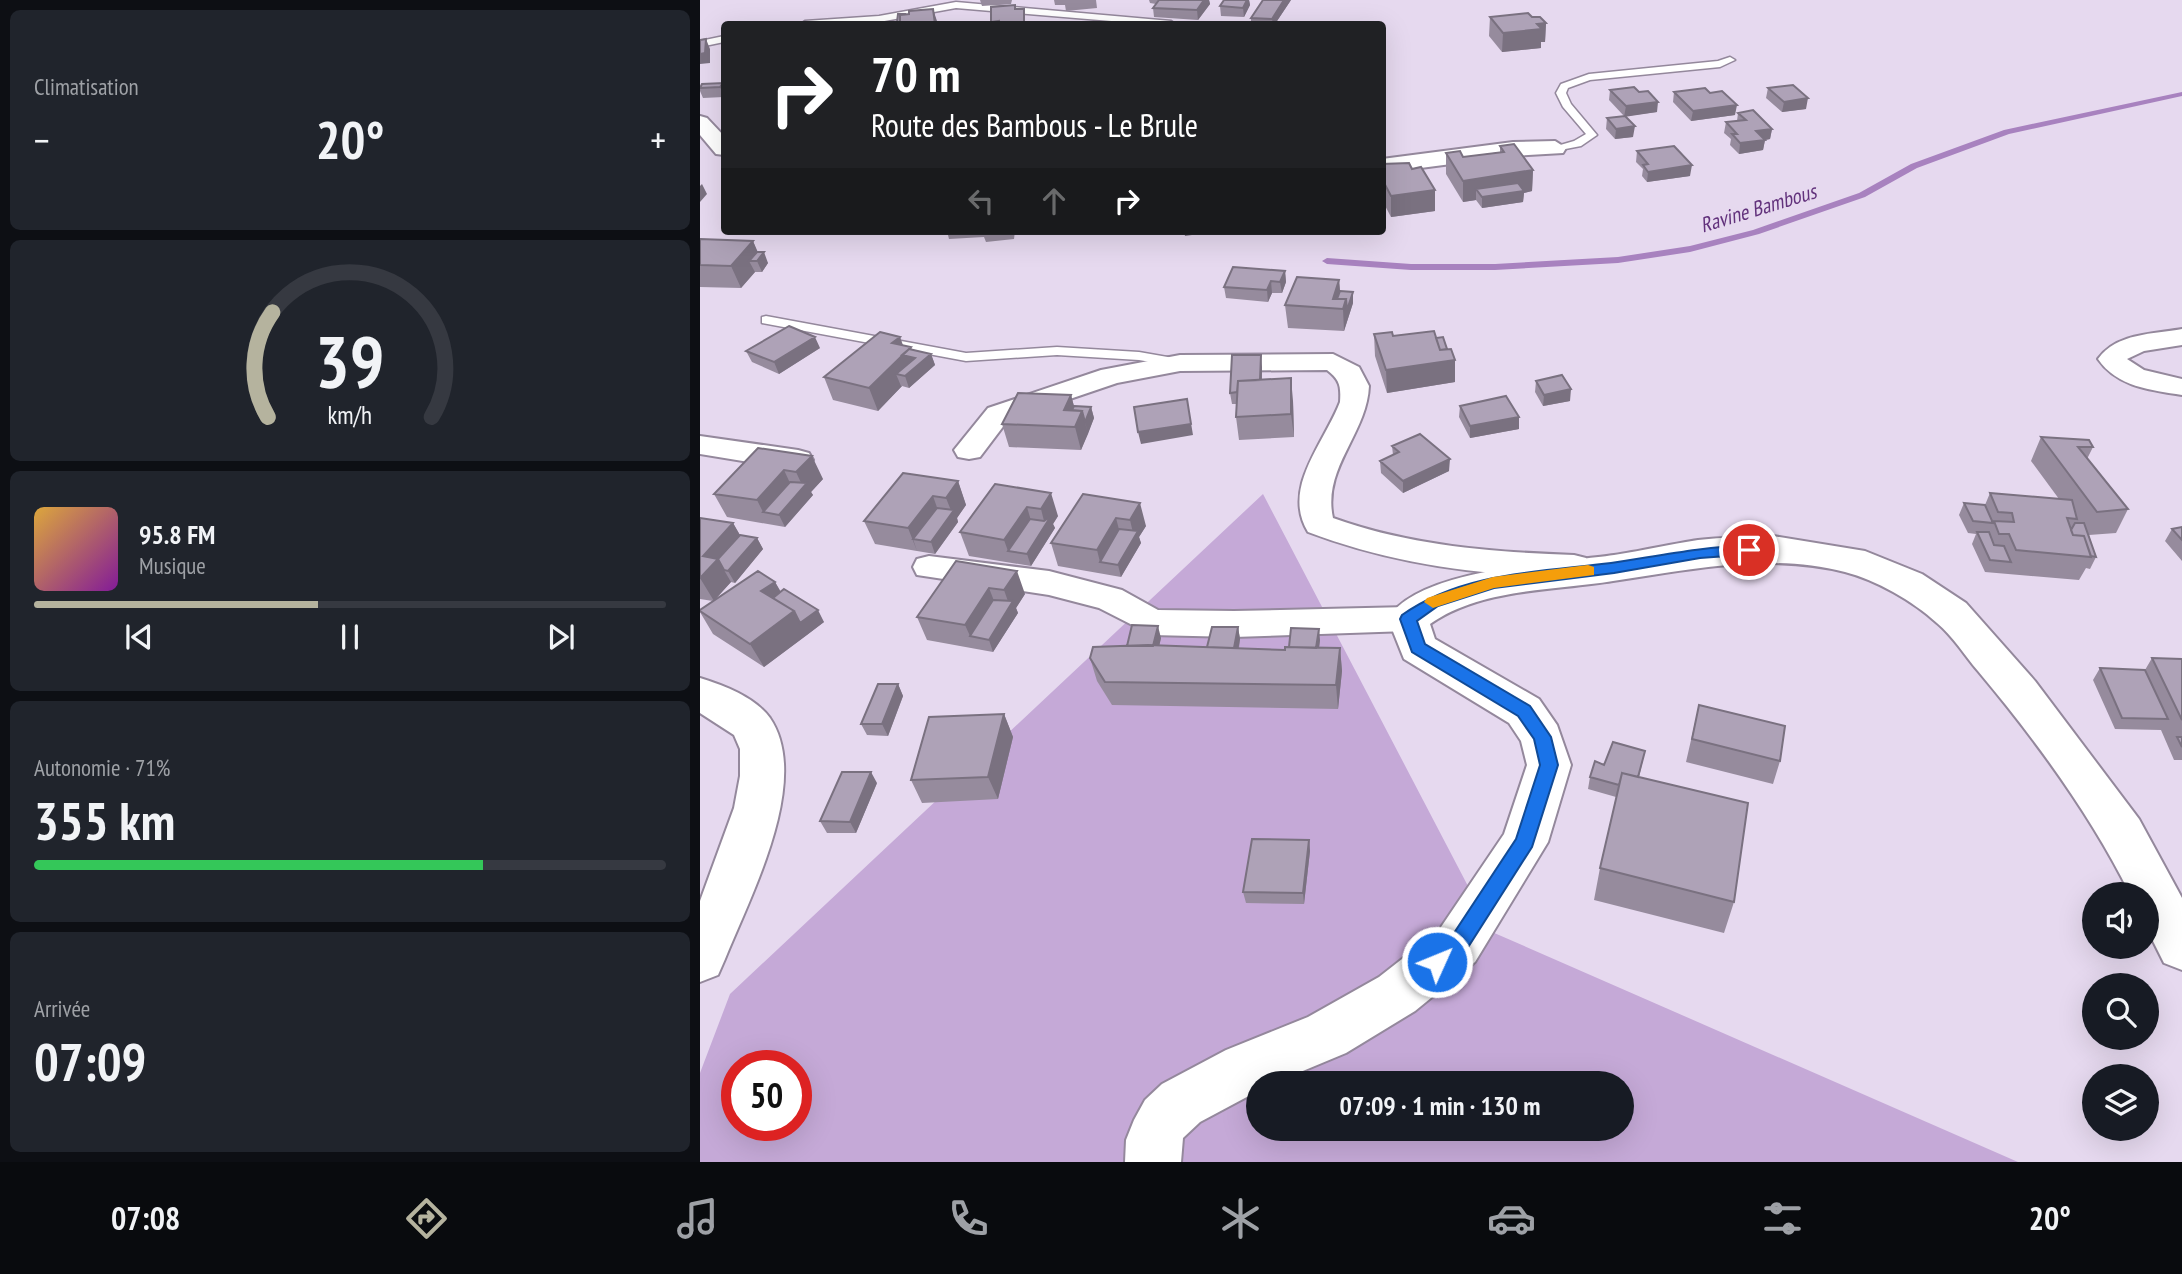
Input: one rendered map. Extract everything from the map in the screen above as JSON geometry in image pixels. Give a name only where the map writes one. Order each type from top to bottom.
[{"type":"main road","points":[[1153,1162],[1154,1140],[1164,1119],[1181,1103],[1244,1069],[1327,1035],[1397,994],[1457,946],[1525,842],[1549,765],[1542,737],[1524,711],[1418,648],[1408,619],[1433,602],[1493,583],[1614,568],[1700,553],[1773,549],[1852,560],[1908,584],[1946,609],[2020,692],[2123,833],[2182,947]]},
{"type":"main road","points":[[700,694],[726,707],[755,730],[763,756],[764,783],[752,825],[700,959]]},
{"type":"street","points":[[700,122],[721,146]]},
{"type":"street","points":[[1386,165],[1513,149],[1555,148]]},
{"type":"street","points":[[2182,337],[2128,347],[2118,351],[2112,359],[2119,368],[2132,375],[2182,387]]},
{"type":"street","points":[[969,450],[998,414],[1111,376],[1180,363],[1318,360],[1349,369],[1357,383],[1356,402],[1316,486],[1319,524],[1344,534],[1393,545],[1500,564],[1614,568]]},
{"type":"street","points":[[700,445],[814,464]]},
{"type":"street","points":[[929,567],[1049,583],[1110,599],[1152,622],[1234,624],[1408,619]]},
{"type":"lane","points":[[850,21],[879,19],[957,5],[1137,21]]},
{"type":"lane","points":[[700,44],[721,40]]},
{"type":"lane","points":[[1555,148],[1577,145],[1592,135],[1566,105],[1561,93],[1564,86],[1590,77],[1720,64],[1730,60]]},
{"type":"lane","points":[[766,320],[966,357],[1057,351],[1139,356],[1180,363]]},
{"type":"shaded area","points":[[1263,494],[1492,932],[2018,1162],[700,1162],[700,1073],[730,994]]},
{"type":"building","points":[[1159,0],[1204,0],[1197,10],[1153,8]]},
{"type":"building","points":[[1224,0],[1247,0],[1243,8],[1220,6]]},
{"type":"building","points":[[1263,0],[1284,0],[1272,19],[1251,18]]},
{"type":"building","points":[[1015,5],[1015,9],[1024,9],[1024,21],[991,21],[991,7]]},
{"type":"building","points":[[933,9],[935,21],[900,21],[900,15],[909,14],[909,11]]},
{"type":"building","points":[[1528,13],[1532,17],[1540,17],[1546,23],[1537,24],[1542,29],[1503,33],[1490,17]]},
{"type":"building","points":[[706,39],[705,53],[700,54],[700,40]]},
{"type":"building","points":[[721,83],[721,86],[700,88],[702,84]]},
{"type":"building","points":[[1793,85],[1808,98],[1784,102],[1768,88]]},
{"type":"building","points":[[1634,87],[1639,92],[1648,91],[1658,102],[1626,106],[1610,90]]},
{"type":"building","points":[[1705,88],[1710,93],[1722,91],[1737,105],[1693,111],[1674,92]]},
{"type":"building","points":[[1753,110],[1772,129],[1756,131],[1765,140],[1740,143],[1732,134],[1737,134],[1726,122],[1746,120],[1738,113]]},
{"type":"building","points":[[1625,116],[1635,126],[1616,129],[1607,118]]},
{"type":"building","points":[[1514,144],[1533,170],[1463,181],[1446,153],[1460,151],[1463,157],[1504,152],[1500,146]]},
{"type":"building","points":[[1674,146],[1692,165],[1648,172],[1643,165],[1648,164],[1637,151]]},
{"type":"building","points":[[1409,163],[1412,169],[1421,167],[1435,190],[1391,196],[1386,187],[1386,164]]},
{"type":"building","points":[[1518,183],[1524,191],[1482,197],[1476,189]]},
{"type":"building","points":[[700,239],[753,241],[731,266],[700,265]]},
{"type":"building","points":[[757,252],[764,252],[757,261],[749,261]]},
{"type":"building","points":[[1233,267],[1285,271],[1280,282],[1271,281],[1267,290],[1224,287]]},
{"type":"building","points":[[1297,277],[1339,280],[1333,299],[1346,299],[1343,309],[1285,305]]},
{"type":"building","points":[[1340,291],[1353,292],[1347,310],[1346,299],[1337,299]]},
{"type":"building","points":[[789,326],[815,337],[774,362],[746,351]]},
{"type":"building","points":[[1434,331],[1440,350],[1451,349],[1455,360],[1386,370],[1374,334],[1392,332],[1393,336]]},
{"type":"building","points":[[880,332],[900,337],[892,343],[911,347],[869,388],[824,377]]},
{"type":"building","points":[[1443,337],[1447,349],[1440,350],[1436,338]]},
{"type":"building","points":[[909,349],[931,354],[905,376],[896,374],[915,358],[902,355]]},
{"type":"building","points":[[1232,355],[1261,355],[1260,380],[1238,381],[1237,392],[1230,393]]},
{"type":"building","points":[[1562,375],[1571,389],[1544,395],[1536,381]]},
{"type":"building","points":[[1291,378],[1291,414],[1236,417],[1238,381]]},
{"type":"building","points":[[1018,393],[1071,395],[1064,410],[1082,411],[1075,427],[1002,424]]},
{"type":"building","points":[[1506,396],[1519,417],[1470,426],[1460,406]]},
{"type":"building","points":[[1187,399],[1191,424],[1138,432],[1134,407]]},
{"type":"building","points":[[1074,406],[1091,407],[1085,422],[1082,411],[1072,410]]},
{"type":"building","points":[[1420,434],[1450,459],[1403,481],[1380,461],[1399,452],[1392,446]]},
{"type":"building","points":[[2041,437],[2089,440],[2093,447],[2078,447],[2128,509],[2097,512]]},
{"type":"building","points":[[758,448],[812,456],[796,472],[784,470],[757,500],[714,494]]},
{"type":"building","points":[[903,473],[958,481],[946,498],[933,496],[908,528],[864,521]]},
{"type":"building","points":[[790,482],[807,483],[779,515],[763,512]]},
{"type":"building","points":[[995,484],[1051,493],[1041,509],[1027,507],[1004,540],[960,532]]},
{"type":"building","points":[[1990,493],[2072,500],[2077,519],[2067,518],[2073,535],[2084,536],[2091,557],[2016,550],[2009,534],[1999,534],[1994,521],[2014,522],[2012,513],[1998,512]]},
{"type":"building","points":[[1083,494],[1140,503],[1130,520],[1116,518],[1097,550],[1051,543]]},
{"type":"building","points":[[1964,503],[1985,505],[1993,523],[1973,521]]},
{"type":"building","points":[[937,508],[954,510],[931,542],[913,539]]},
{"type":"building","points":[[1051,516],[1027,554],[1008,551],[1030,519],[1044,521]]},
{"type":"building","points":[[700,518],[733,523],[703,556],[718,559],[700,578]]},
{"type":"building","points":[[2075,523],[2084,523],[2096,557],[2091,556],[2084,536],[2073,535],[2071,530]]},
{"type":"building","points":[[2182,527],[2182,540],[2172,529]]},
{"type":"building","points":[[1119,529],[1138,531],[1118,565],[1100,562]]},
{"type":"building","points":[[1977,532],[1989,532],[1994,545],[2004,546],[2011,562],[1990,560]]},
{"type":"building","points":[[740,535],[757,538],[728,571],[724,570],[718,559]]},
{"type":"building","points":[[956,561],[1017,571],[1004,590],[989,588],[965,625],[917,617]]},
{"type":"building","points":[[758,571],[775,582],[761,591],[794,611],[750,644],[700,610]]},
{"type":"building","points":[[784,589],[818,610],[800,623],[794,611],[773,598]]},
{"type":"building","points":[[993,600],[1013,601],[989,640],[970,636]]},
{"type":"building","points":[[1132,625],[1158,626],[1153,646],[1127,646]]},
{"type":"building","points":[[1212,627],[1238,627],[1234,648],[1207,647]]},
{"type":"building","points":[[1291,628],[1319,629],[1316,648],[1289,647]]},
{"type":"building","points":[[1148,645],[1285,650],[1285,647],[1340,648],[1336,685],[1105,682],[1090,658],[1093,647]]},
{"type":"building","points":[[2152,658],[2182,659],[2182,720]]},
{"type":"building","points":[[2100,668],[2145,670],[2168,719],[2122,718]]},
{"type":"building","points":[[878,684],[898,684],[882,724],[861,724]]},
{"type":"building","points":[[1699,705],[1785,726],[1780,761],[1692,739]]},
{"type":"building","points":[[1004,714],[988,777],[911,780],[929,717]]},
{"type":"building","points":[[1613,742],[1645,751],[1638,777],[1622,773],[1619,785],[1590,777],[1595,761],[1604,765]]},
{"type":"building","points":[[842,772],[871,772],[850,822],[820,821]]},
{"type":"building","points":[[1622,773],[1748,803],[1734,902],[1600,868]]},
{"type":"building","points":[[1252,839],[1309,840],[1303,893],[1243,892]]},
{"type":"waterway","name":"Ravine Bambous","points":[[1327,261],[1411,267],[1495,267],[1618,260],[1690,249],[1756,232],[1862,195],[1914,166],[2007,132],[2182,94]]},
{"type":"slow traffic","points":[[1433,602],[1493,583],[1588,571]]},
{"type":"route","points":[[1437,962],[1457,946],[1525,842],[1549,765],[1542,737],[1524,711],[1418,648],[1408,619],[1433,602],[1493,583],[1614,568],[1700,553],[1749,550]]}]
